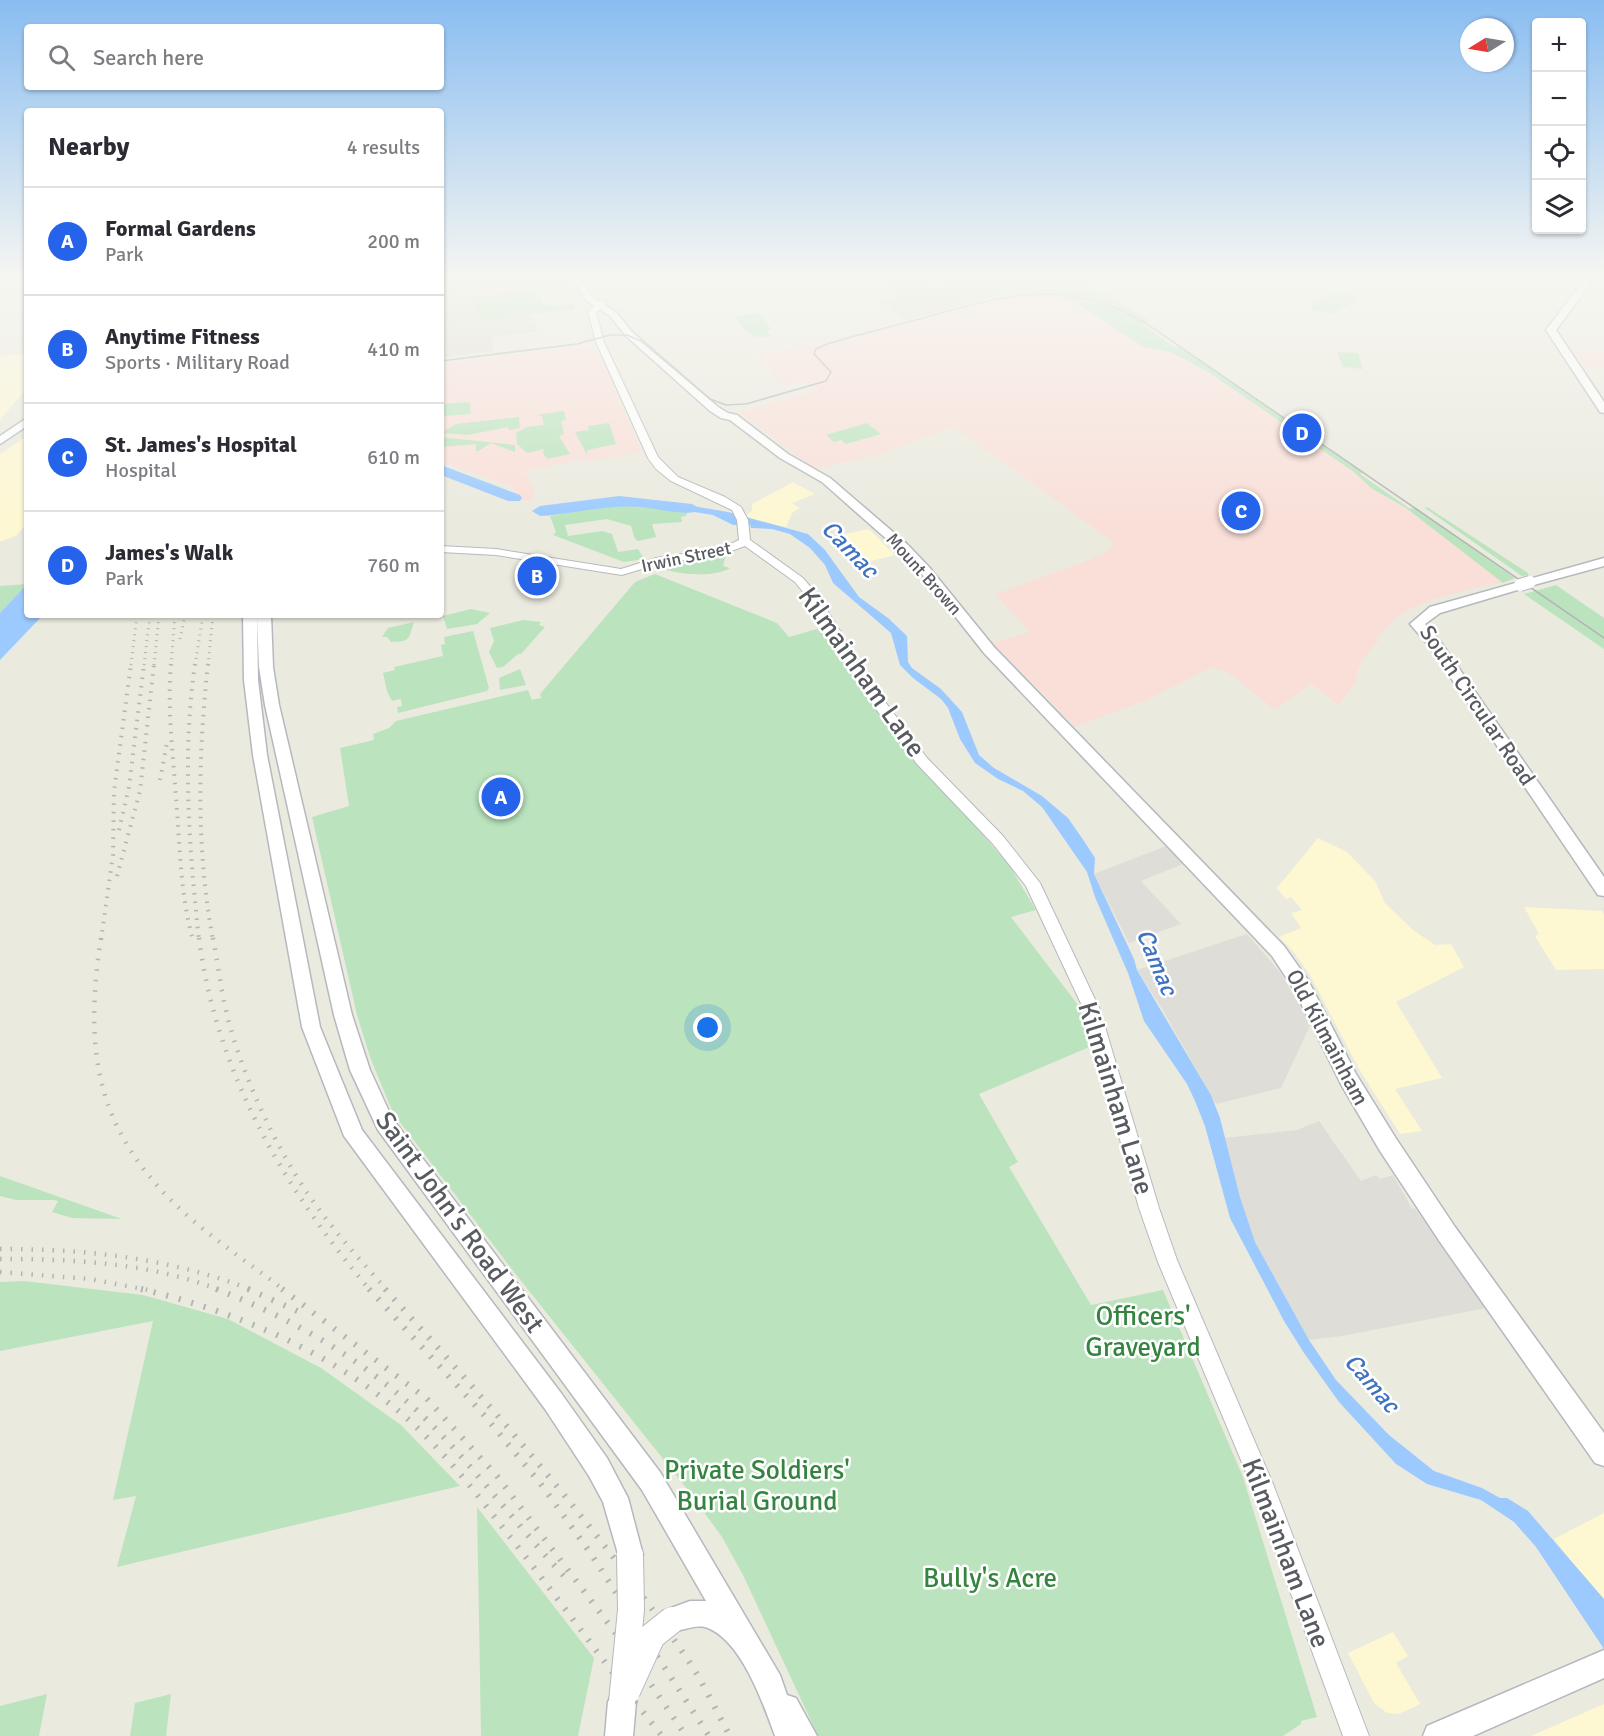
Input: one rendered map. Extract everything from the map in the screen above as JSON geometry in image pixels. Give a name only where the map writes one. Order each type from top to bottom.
[{"type":"main road","name":"Mount Brown","points":[[658,360],[725,416],[733,417],[784,456],[836,488],[903,547],[1000,662]]},
{"type":"main road","points":[[1571,360],[1604,410]]},
{"type":"main road","points":[[0,441],[24,423]]},
{"type":"main road","name":"South Circular Road","points":[[1604,562],[1435,610],[1417,624],[1436,645],[1604,890]]},
{"type":"main road","name":"Saint John's Road West","points":[[250,618],[251,680],[260,755],[311,1027],[333,1087],[354,1136],[546,1392],[597,1467],[615,1498],[630,1555],[631,1610],[619,1736]]},
{"type":"main road","name":"Saint John's Road West","points":[[264,618],[266,667],[272,705],[343,1014],[360,1070],[385,1124],[651,1481],[770,1685],[789,1736]]},
{"type":"main road","name":"Old Kilmainham","points":[[1000,662],[1286,960],[1301,982],[1358,1096],[1384,1137],[1476,1274],[1604,1454]]},
{"type":"main road","points":[[622,1702],[652,1636],[672,1620],[698,1612],[719,1618],[747,1644]]},
{"type":"main road","points":[[1437,1736],[1599,1667]]},
{"type":"main road","points":[[770,1685],[803,1736]]},
{"type":"street","points":[[609,360],[653,458],[662,472],[673,480],[725,501],[739,513],[744,533]]},
{"type":"street","name":"Irwin Street","points":[[444,549],[496,552],[618,572],[656,561],[737,547],[744,533]]},
{"type":"street","name":"Kilmainham Lane","points":[[744,533],[799,580],[812,596],[875,698],[922,761],[991,832],[1032,883],[1092,1010],[1149,1208],[1168,1262],[1262,1484],[1356,1736]]},
{"type":"shaded area","points":[[0,360],[24,360],[24,392],[0,420]]},
{"type":"shaded area","points":[[472,360],[602,360],[642,452],[583,462],[581,459],[525,471],[533,487],[534,499],[526,501],[513,495],[515,489],[512,486],[444,463],[444,364]]},
{"type":"shaded area","points":[[763,360],[1186,360],[1208,372],[1354,472],[1371,488],[1406,508],[1503,583],[1477,587],[1428,601],[1400,614],[1376,638],[1379,640],[1362,660],[1355,677],[1358,679],[1339,705],[1311,684],[1275,710],[1230,674],[1213,667],[1144,701],[1075,727],[992,643],[1030,632],[995,594],[1084,562],[1104,553],[1112,547],[1110,545],[1115,544],[1018,472],[960,432],[950,428],[881,454],[814,469],[739,412],[818,390],[804,380],[781,386]]},
{"type":"shaded area","points":[[1579,360],[1604,360],[1604,368],[1584,367]]},
{"type":"shaded area","points":[[24,438],[24,527],[17,535],[0,542],[0,454]]},
{"type":"shaded area","points":[[793,482],[815,494],[792,503],[800,508],[792,513],[786,527],[747,519],[746,515],[752,511],[752,504]]},
{"type":"shaded area","points":[[869,529],[895,555],[868,562],[840,535]]},
{"type":"shaded area","points":[[1318,838],[1347,852],[1375,881],[1385,903],[1413,930],[1435,945],[1451,944],[1464,967],[1396,1002],[1442,1078],[1395,1089],[1422,1131],[1400,1134],[1358,1067],[1310,975],[1293,951],[1279,937],[1301,928],[1291,913],[1302,910],[1291,897],[1286,899],[1277,888]]},
{"type":"shaded area","points":[[1166,846],[1183,864],[1141,881],[1181,924],[1129,943],[1094,874]]},
{"type":"shaded area","points":[[1524,907],[1602,911],[1604,914],[1604,969],[1556,970],[1535,936],[1539,934]]},
{"type":"shaded area","points":[[1247,934],[1279,971],[1307,1017],[1309,1028],[1281,1088],[1216,1104],[1161,1007],[1137,970]]},
{"type":"shaded area","points":[[1319,1121],[1361,1181],[1376,1175],[1380,1179],[1393,1175],[1412,1209],[1415,1208],[1487,1308],[1342,1336],[1309,1340],[1255,1242],[1240,1197],[1225,1138],[1297,1130]]},
{"type":"shaded area","points":[[1604,1513],[1604,1605],[1554,1539]]},
{"type":"shaded area","points":[[1393,1632],[1408,1656],[1396,1663],[1420,1704],[1399,1714],[1387,1713],[1374,1703],[1348,1653]]},
{"type":"shaded area","points":[[1604,1704],[1604,1736],[1531,1736]]},
{"type":"green space","points":[[1186,360],[1200,360],[1364,472],[1360,474],[1410,509],[1415,507],[1515,578],[1503,583],[1406,508],[1371,488],[1354,472],[1208,372]]},
{"type":"green space","points":[[1340,360],[1360,360],[1363,369],[1343,367]]},
{"type":"green space","points":[[470,403],[471,414],[444,416],[444,404]]},
{"type":"green space","points":[[564,411],[566,420],[561,421],[564,434],[559,436],[570,454],[547,459],[543,453],[544,449],[527,453],[517,444],[516,433],[527,427],[544,425],[542,416],[537,415]]},
{"type":"green space","points":[[519,417],[520,428],[509,430],[508,427],[468,435],[444,433],[456,424]]},
{"type":"green space","points":[[609,423],[616,444],[587,450],[587,455],[575,432],[589,430],[588,426]]},
{"type":"green space","points":[[867,423],[881,434],[846,444],[841,440],[834,442],[826,435]]},
{"type":"green space","points":[[444,437],[515,445],[515,452],[491,443],[476,451],[476,444],[444,447]]},
{"type":"green space","points":[[622,503],[646,504],[688,511],[686,516],[681,517],[682,522],[652,524],[656,537],[638,541],[635,539],[631,526],[607,519],[565,525],[568,536],[602,531],[612,534],[618,552],[638,549],[644,559],[624,562],[553,535],[556,532],[550,516]]},
{"type":"green space","points":[[1427,507],[1529,575],[1522,576],[1425,508]]},
{"type":"green space","points":[[726,554],[723,566],[730,568],[715,573],[673,572],[657,566]]},
{"type":"green space","points":[[655,574],[777,623],[789,637],[824,627],[862,690],[890,728],[1009,865],[1036,910],[1011,917],[1078,1005],[1094,1045],[979,1094],[1018,1162],[1009,1167],[1091,1305],[1163,1290],[1243,1477],[1317,1717],[1301,1721],[1301,1724],[1283,1736],[818,1736],[743,1575],[722,1537],[687,1489],[514,1272],[393,1113],[370,1057],[357,1015],[312,817],[349,806],[340,748],[374,740],[373,734],[389,728],[396,721],[528,690],[532,700],[541,698],[540,694],[635,582]]},
{"type":"green space","points":[[24,584],[24,587],[0,613],[0,586]]},
{"type":"green space","points":[[1556,585],[1604,618],[1604,649],[1524,594]]},
{"type":"green space","points":[[471,609],[490,613],[477,624],[447,629],[444,616]]},
{"type":"green space","points":[[523,620],[541,622],[539,625],[545,627],[521,654],[503,667],[497,668],[489,652],[494,641],[490,628]]},
{"type":"green space","points":[[414,622],[405,640],[391,642],[387,637],[382,637],[388,628]]},
{"type":"green space","points":[[473,631],[489,688],[487,691],[398,713],[397,707],[402,706],[401,699],[392,701],[383,673],[395,670],[394,667],[443,656],[441,645],[445,644],[444,637]]},
{"type":"green space","points":[[520,669],[526,685],[500,690],[499,678]]},
{"type":"green space","points":[[0,1176],[122,1219],[72,1218],[52,1212],[58,1201],[16,1200],[0,1196]]},
{"type":"green space","points":[[24,1281],[143,1295],[228,1319],[321,1368],[401,1425],[460,1486],[117,1567],[136,1496],[113,1500],[153,1321],[0,1351],[0,1282]]},
{"type":"green space","points":[[477,1507],[594,1658],[578,1736],[481,1736]]},
{"type":"green space","points":[[47,1694],[39,1736],[0,1736],[0,1706]]},
{"type":"green space","points":[[171,1694],[166,1736],[130,1736],[135,1703]]},
{"type":"water","points":[[669,502],[728,512],[808,534],[825,550],[859,597],[888,618],[907,636],[908,662],[912,668],[941,689],[962,712],[979,755],[994,768],[1042,796],[1068,818],[1095,858],[1094,874],[1137,970],[1211,1095],[1220,1118],[1240,1197],[1255,1242],[1309,1340],[1336,1380],[1389,1435],[1434,1471],[1482,1488],[1500,1498],[1507,1498],[1528,1511],[1604,1599],[1604,1649],[1536,1547],[1514,1522],[1481,1500],[1427,1484],[1396,1464],[1339,1402],[1304,1353],[1284,1321],[1230,1218],[1205,1126],[1195,1101],[1187,1084],[1144,1021],[1128,973],[1095,897],[1087,872],[1042,807],[1023,791],[998,779],[975,763],[960,739],[948,708],[941,699],[900,665],[891,633],[833,583],[825,565],[810,548],[790,534],[772,529],[733,525],[713,515],[657,506]]},
{"type":"water","points":[[24,587],[24,618],[40,618],[0,660],[0,613]]},
{"type":"waterway","name":"Camac","points":[[444,471],[514,498]]},
{"type":"waterway","name":"Camac","points":[[540,511],[609,501],[640,502],[692,509]]},
{"type":"tram line","points":[[444,361],[449,360]]},
{"type":"tram line","points":[[664,360],[710,399],[726,405],[746,404],[826,381],[831,372],[820,360]]},
{"type":"tram line","points":[[1199,360],[1604,638]]},
{"type":"railway","points":[[131,665],[137,618]]},
{"type":"railway","points":[[144,665],[150,618]]},
{"type":"railway","points":[[154,665],[159,618]]},
{"type":"railway","points":[[171,665],[175,618]]},
{"type":"railway","points":[[180,639],[184,618]]},
{"type":"railway","points":[[195,665],[203,618]]},
{"type":"railway","points":[[208,665],[213,618]]},
{"type":"railway","points":[[101,940],[113,855],[114,791],[131,664]]},
{"type":"railway","points":[[119,830],[129,787],[144,664]]},
{"type":"railway","points":[[117,876],[140,791],[154,664]]},
{"type":"railway","points":[[171,664],[170,714],[181,869],[185,905],[193,940]]},
{"type":"railway","points":[[195,664],[189,733],[188,802],[199,940]]},
{"type":"railway","points":[[208,664],[202,733],[200,802],[207,906],[213,940]]},
{"type":"railway","points":[[160,780],[167,743]]},
{"type":"railway","points":[[101,938],[94,1020],[97,1057],[104,1092],[116,1124],[134,1156],[159,1187],[190,1218],[284,1290]]},
{"type":"railway","points":[[199,938],[208,987],[221,1035],[238,1082],[259,1126],[309,1211],[370,1290]]},
{"type":"railway","points":[[213,938],[233,1037],[260,1108],[283,1154],[317,1207],[387,1290]]},
{"type":"railway","points":[[0,1249],[65,1251],[159,1263],[190,1270],[252,1290]]},
{"type":"railway","points":[[0,1259],[112,1264],[167,1274],[220,1290]]},
{"type":"railway","points":[[0,1272],[90,1279],[148,1290]]},
{"type":"railway","points":[[141,1289],[213,1310],[283,1338],[349,1374],[409,1420],[448,1460],[484,1504],[662,1736]]},
{"type":"railway","points":[[216,1289],[305,1330],[386,1384],[411,1405],[452,1446],[565,1577]]},
{"type":"railway","points":[[248,1289],[304,1314]]},
{"type":"railway","points":[[282,1289],[427,1399],[497,1476],[620,1639],[686,1736]]},
{"type":"railway","points":[[369,1289],[483,1414],[540,1483],[589,1551],[709,1736]]},
{"type":"railway","points":[[385,1289],[465,1378],[581,1516],[688,1660],[730,1736]]},
{"type":"place","name":"James's Walk","points":[[1302,433]]},
{"type":"place","name":"St. James's Hospital","points":[[1241,511]]},
{"type":"place","name":"Anytime Fitness","points":[[537,576]]},
{"type":"place","name":"Formal Gardens","points":[[501,797]]},
{"type":"park label","name":"Officers' Graveyard","points":[[1143,1332]]},
{"type":"park label","name":"Private Soldiers' Burial Ground","points":[[757,1486]]},
{"type":"park label","name":"Bully's Acre","points":[[990,1578]]}]
